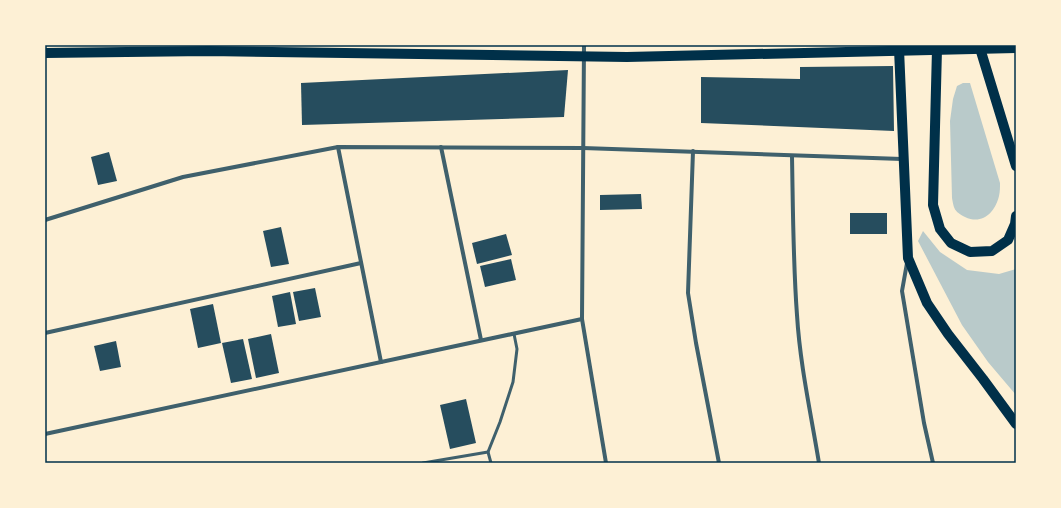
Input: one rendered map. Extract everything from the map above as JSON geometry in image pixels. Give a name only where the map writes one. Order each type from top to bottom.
[{"type":"main road","points":[[979,45],[1016,166]]},
{"type":"main road","points":[[45,53],[420,53],[584,57],[1016,48]]},
{"type":"main road","points":[[937,49],[933,204],[940,229],[951,243],[970,252],[992,251],[1008,240],[1015,224],[1016,216]]},
{"type":"main road","points":[[899,50],[902,159],[908,258],[927,303],[948,334],[1016,424]]},
{"type":"street","points":[[584,45],[582,319],[606,463]]},
{"type":"street","points":[[45,220],[183,177],[338,147],[583,148],[902,159]]},
{"type":"street","points":[[338,147],[381,362]]},
{"type":"street","points":[[441,147],[481,340]]},
{"type":"street","points":[[692,151],[688,293],[696,344],[719,463]]},
{"type":"street","points":[[792,156],[794,266],[797,316],[805,380],[820,463]]},
{"type":"street","points":[[908,258],[902,291],[924,423],[933,463]]},
{"type":"street","points":[[45,333],[361,263]]},
{"type":"street","points":[[45,434],[582,319]]},
{"type":"lane","points":[[491,463],[488,452],[500,422],[513,382],[517,349],[514,334]]},
{"type":"lane","points":[[423,463],[488,452]]},
{"type":"shaded area","points":[[963,83],[970,83],[1000,183],[999,196],[994,208],[987,216],[977,219],[965,217],[959,213],[954,207],[952,198],[950,121],[953,99],[957,86]]},
{"type":"shaded area","points":[[923,231],[940,252],[967,270],[999,274],[1016,269],[1016,395],[988,362],[962,325],[918,241]]},
{"type":"building","points":[[893,66],[894,131],[701,123],[701,77],[800,79],[800,67]]},
{"type":"building","points":[[568,70],[564,117],[302,125],[301,83]]},
{"type":"building","points":[[109,152],[117,181],[98,185],[91,157]]},
{"type":"building","points":[[641,194],[642,209],[600,210],[600,195]]},
{"type":"building","points":[[850,213],[887,213],[887,234],[850,234]]},
{"type":"building","points":[[281,227],[289,264],[271,267],[263,231]]},
{"type":"building","points":[[506,234],[512,255],[477,264],[472,243]]},
{"type":"building","points":[[511,259],[516,280],[485,287],[480,266]]},
{"type":"building","points":[[315,288],[321,317],[299,321],[293,292]]},
{"type":"building","points":[[290,292],[296,324],[278,327],[272,296]]},
{"type":"building","points":[[213,304],[221,343],[198,348],[190,309]]},
{"type":"building","points":[[271,334],[279,373],[256,378],[248,339]]},
{"type":"building","points":[[243,339],[252,379],[231,383],[222,343]]},
{"type":"building","points":[[116,341],[121,367],[100,371],[94,346]]},
{"type":"building","points":[[466,399],[476,443],[450,449],[440,405]]}]
